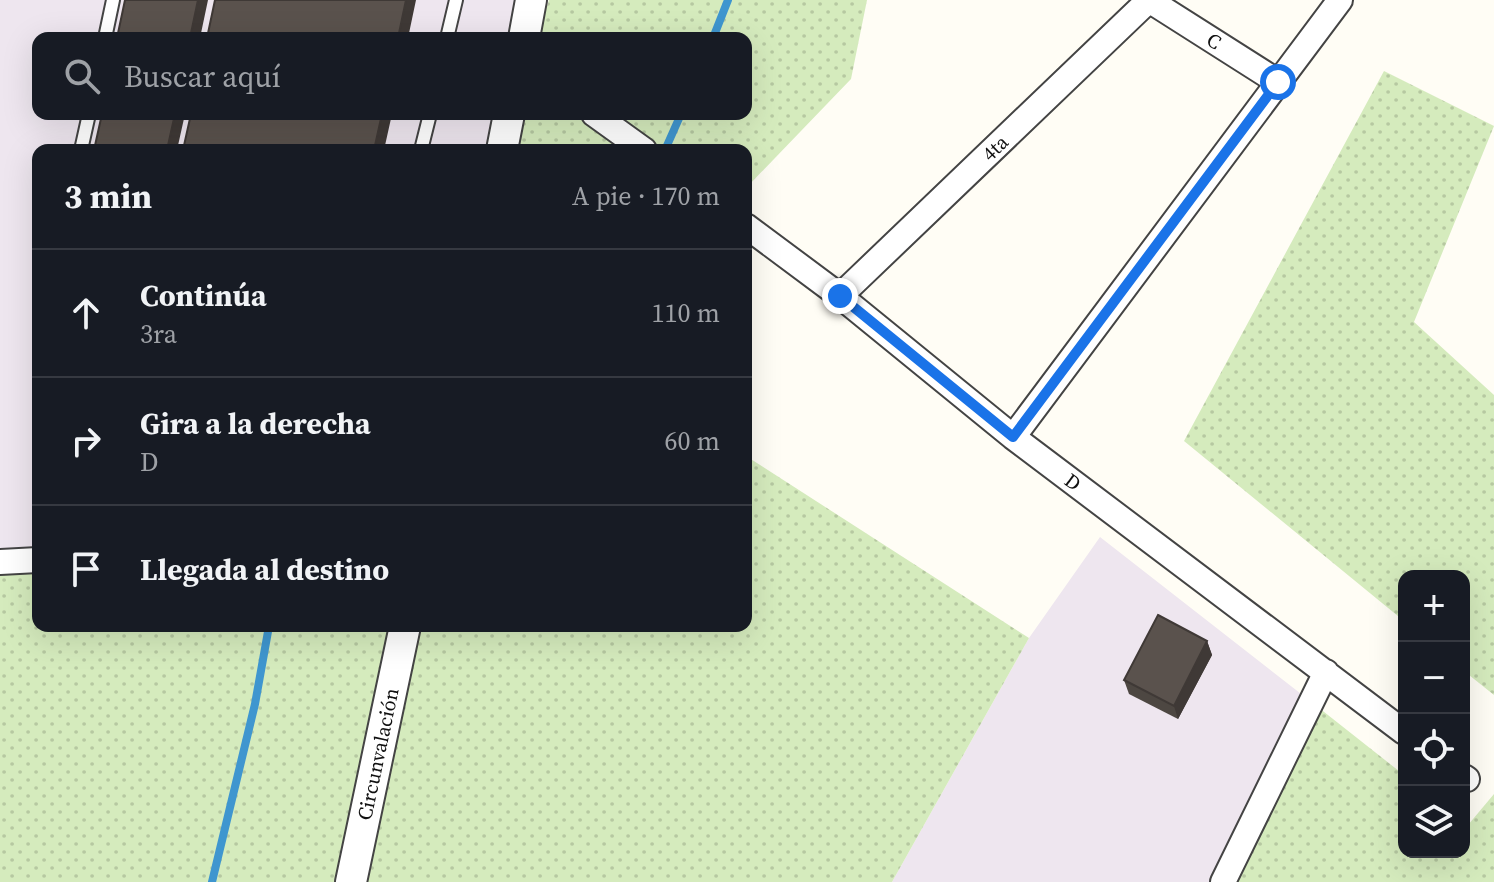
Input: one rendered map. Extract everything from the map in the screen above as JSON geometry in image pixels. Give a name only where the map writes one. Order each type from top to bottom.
[{"type":"street","points":[[525,32],[531,0]]},
{"type":"street","name":"C","points":[[1149,0],[1278,82]]},
{"type":"street","name":"4ta","points":[[840,296],[1149,0]]},
{"type":"street","points":[[1013,437],[1340,0]]},
{"type":"street","points":[[503,144],[508,120]]},
{"type":"street","points":[[602,120],[635,144]]},
{"type":"street","name":"D","points":[[752,230],[840,296],[1013,437],[1398,727]]},
{"type":"street","points":[[0,562],[32,560]]},
{"type":"street","name":"Circunvalación","points":[[351,882],[404,632]]},
{"type":"street","points":[[1223,882],[1326,672]]},
{"type":"lane","points":[[106,32],[113,0]]},
{"type":"lane","points":[[448,32],[456,0]]},
{"type":"lane","points":[[82,144],[88,120]]},
{"type":"lane","points":[[422,144],[428,120]]},
{"type":"shaded area","points":[[0,0],[529,0],[523,32],[32,32],[32,120],[507,120],[502,144],[32,144],[32,560],[0,562]]},
{"type":"shaded area","points":[[1100,537],[1314,704],[1223,882],[892,882],[1029,638]]},
{"type":"green space","points":[[549,0],[867,0],[851,79],[752,182],[752,144],[508,144],[514,120],[752,120],[752,32],[539,32]]},
{"type":"green space","points":[[1384,71],[1494,126],[1414,322],[1494,395],[1494,695],[1470,676],[1470,570],[1398,570],[1398,616],[1184,441]]},
{"type":"green space","points":[[752,460],[1029,638],[892,882],[0,882],[0,562],[32,560],[32,632],[752,632]]},
{"type":"green space","points":[[1314,704],[1398,770],[1398,858],[1470,858],[1470,823],[1494,794],[1494,882],[1223,882]]},
{"type":"building","points":[[125,0],[198,0],[191,32],[118,32]]},
{"type":"building","points":[[215,0],[406,0],[399,32],[208,32]]},
{"type":"building","points":[[101,120],[174,120],[168,144],[95,144]]},
{"type":"building","points":[[190,120],[381,120],[375,144],[184,144]]},
{"type":"building","points":[[1158,615],[1207,641],[1174,706],[1124,680]]},
{"type":"waterway","points":[[715,32],[728,0]]},
{"type":"waterway","points":[[668,144],[678,120]]},
{"type":"waterway","points":[[212,882],[255,704],[268,632]]},
{"type":"route","points":[[840,296],[1013,437],[1278,82]]}]
